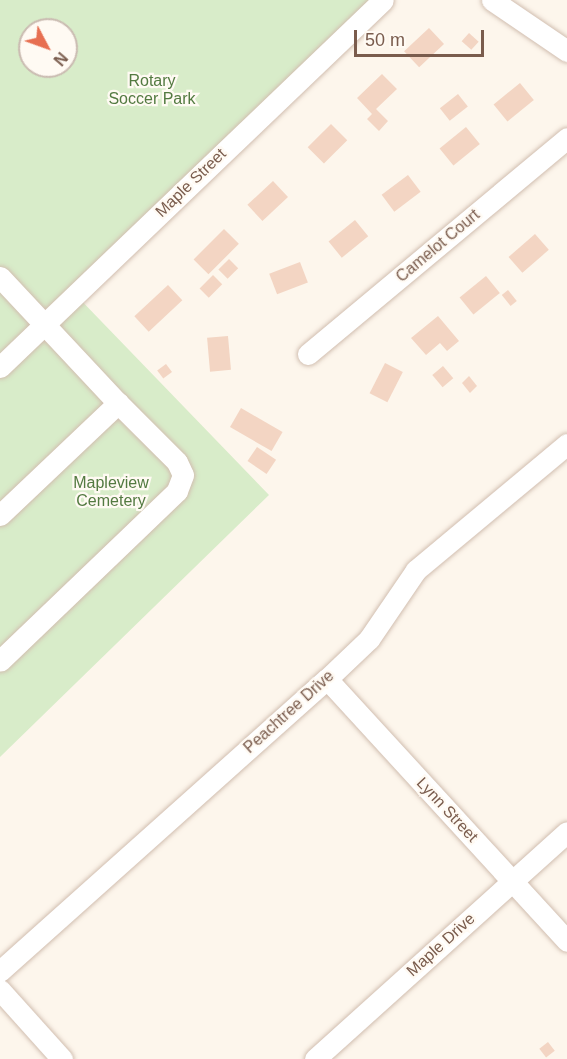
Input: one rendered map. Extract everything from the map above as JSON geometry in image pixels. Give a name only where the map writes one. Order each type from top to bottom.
[{"type":"street","name":"Maple Street","points":[[0,367],[383,0]]},
{"type":"street","points":[[492,0],[567,51]]},
{"type":"street","name":"Camelot Court","points":[[309,354],[567,138]]},
{"type":"street","points":[[0,277],[177,462],[183,474],[181,484],[0,661]]},
{"type":"street","points":[[0,515],[118,402]]},
{"type":"street","name":"Peachtree Drive","points":[[0,971],[369,639],[416,570],[567,444]]},
{"type":"street","name":"Lynn Street","points":[[327,679],[567,941]]},
{"type":"street","name":"Maple Drive","points":[[315,1059],[567,832]]},
{"type":"street","points":[[0,990],[62,1059]]},
{"type":"green space","points":[[0,0],[372,0],[73,292],[269,495],[0,757]]},
{"type":"building","points":[[429,28],[444,44],[419,67],[404,51]]},
{"type":"building","points":[[469,33],[479,42],[471,50],[462,41]]},
{"type":"building","points":[[382,74],[397,89],[376,109],[388,121],[379,131],[367,119],[372,114],[357,98]]},
{"type":"building","points":[[520,83],[534,100],[507,121],[494,104]]},
{"type":"building","points":[[458,94],[468,107],[450,121],[440,108]]},
{"type":"building","points":[[331,124],[347,140],[324,164],[308,147]]},
{"type":"building","points":[[466,127],[480,144],[453,165],[440,148]]},
{"type":"building","points":[[408,175],[421,192],[394,212],[382,195]]},
{"type":"building","points":[[273,181],[288,197],[262,221],[247,205]]},
{"type":"building","points":[[355,220],[368,236],[342,258],[329,241]]},
{"type":"building","points":[[224,229],[239,244],[208,274],[194,259]]},
{"type":"building","points":[[535,234],[549,250],[522,273],[509,257]]},
{"type":"building","points":[[229,259],[238,268],[228,279],[218,270]]},
{"type":"building","points":[[300,262],[308,283],[277,294],[269,274]]},
{"type":"building","points":[[213,275],[222,284],[209,298],[200,288]]},
{"type":"building","points":[[486,276],[500,293],[473,314],[460,297]]},
{"type":"building","points":[[168,285],[182,300],[149,332],[134,316]]},
{"type":"building","points":[[508,290],[517,301],[511,306],[502,295]]},
{"type":"building","points":[[438,316],[459,341],[447,351],[440,343],[426,355],[411,338]]},
{"type":"building","points":[[228,336],[231,370],[210,372],[207,338]]},
{"type":"building","points":[[385,363],[403,372],[387,402],[370,393]]},
{"type":"building","points":[[166,364],[172,372],[163,379],[157,371]]},
{"type":"building","points":[[443,366],[453,378],[443,387],[432,375]]},
{"type":"building","points":[[469,376],[477,386],[470,393],[462,383]]},
{"type":"building","points":[[241,408],[283,432],[272,451],[230,427]]},
{"type":"building","points":[[257,447],[276,460],[267,474],[247,461]]},
{"type":"building","points":[[548,1042],[555,1051],[546,1057],[539,1049]]},
{"type":"park label","name":"Rotary Soccer Park","points":[[152,90]]},
{"type":"park label","name":"Mapleview Cemetery","points":[[111,492]]}]
